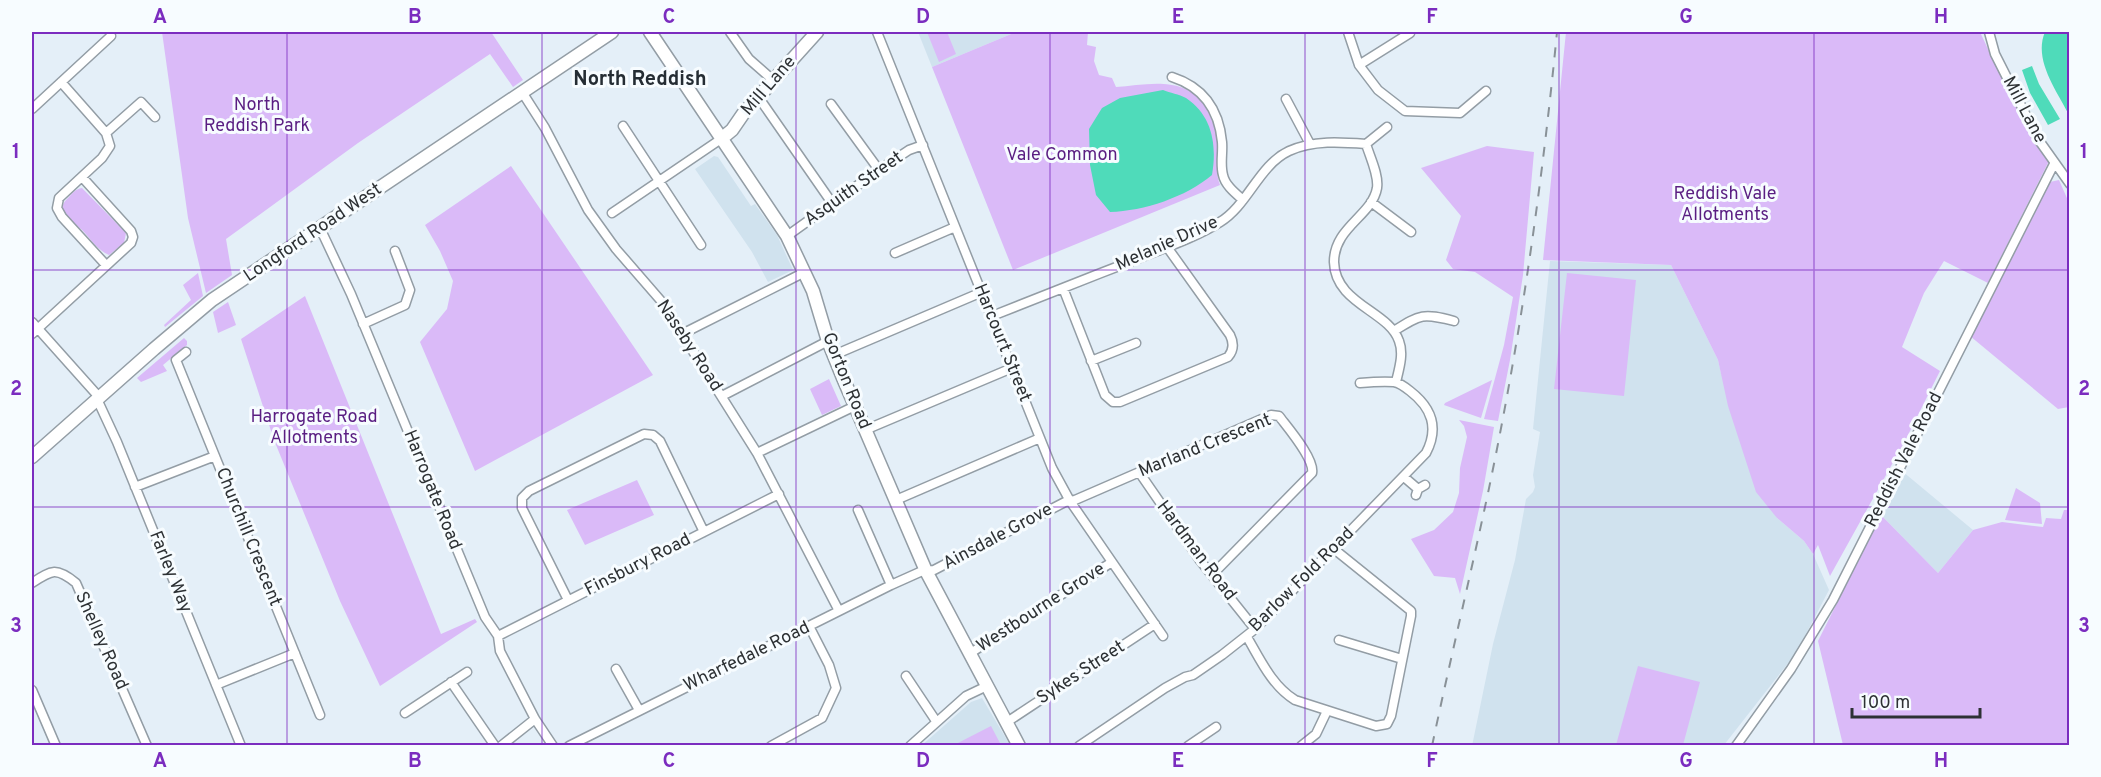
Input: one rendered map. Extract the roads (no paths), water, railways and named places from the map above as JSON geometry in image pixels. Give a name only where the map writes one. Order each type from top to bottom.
[{"type":"street","name":"Longford Road West","points":[[32,458],[213,300],[612,32]]},
{"type":"street","name":"Gorton Road","points":[[650,32],[787,236],[813,291],[828,341],[926,571],[1019,746]]},
{"type":"street","points":[[730,32],[749,59],[774,81]]},
{"type":"street","name":"Mill Lane","points":[[721,139],[817,32]]},
{"type":"street","name":"Harcourt Street","points":[[877,32],[1052,468],[1070,501],[1163,636]]},
{"type":"street","points":[[1348,32],[1359,65],[1378,90],[1405,111],[1460,113],[1486,91]]},
{"type":"street","name":"Mill Lane","points":[[1989,32],[1995,54],[2038,139],[2070,184]]},
{"type":"street","points":[[1359,65],[1410,33]]},
{"type":"street","points":[[32,109],[111,36]]},
{"type":"street","points":[[1172,78],[1195,87],[1214,111],[1223,144],[1223,175],[1233,191],[1243,200]]},
{"type":"street","points":[[61,82],[106,134],[110,146],[102,158],[59,198],[57,208],[62,217],[106,266]]},
{"type":"street","name":"Naseby Road","points":[[522,92],[545,128],[584,204],[605,236],[662,302],[757,453],[839,611]]},
{"type":"street","points":[[759,98],[832,203]]},
{"type":"street","points":[[1286,99],[1310,144]]},
{"type":"street","points":[[106,134],[141,102],[155,117]]},
{"type":"street","points":[[831,104],[879,170]]},
{"type":"street","points":[[713,127],[725,125],[743,114]]},
{"type":"street","points":[[623,126],[701,245]]},
{"type":"street","points":[[1360,383],[1396,382],[1400,365],[1400,342],[1394,331],[1353,300],[1340,281],[1335,270],[1336,246],[1341,236],[1371,202],[1377,188],[1375,171],[1366,144],[1387,127]]},
{"type":"street","points":[[612,213],[721,139]]},
{"type":"street","name":"Melanie Drive","points":[[992,316],[1167,247],[1220,222],[1233,213],[1269,167],[1288,151],[1310,144],[1336,142],[1366,144]]},
{"type":"street","name":"Asquith Street","points":[[787,236],[879,170],[909,150],[923,145]]},
{"type":"street","name":"Reddish Vale Road","points":[[1736,746],[1791,669],[1833,600],[2054,164]]},
{"type":"street","points":[[33,328],[106,266],[130,243],[133,237],[131,231],[82,177]]},
{"type":"street","points":[[1371,202],[1411,232]]},
{"type":"street","points":[[895,253],[956,227]]},
{"type":"street","name":"Harrogate Road","points":[[320,228],[363,324],[485,617],[498,636],[501,651],[535,720],[553,746]]},
{"type":"street","points":[[1063,288],[1105,394],[1111,401],[1120,402],[1230,355],[1233,343],[1230,335],[1167,247]]},
{"type":"street","points":[[363,324],[405,305],[410,290],[395,251]]},
{"type":"street","points":[[682,334],[805,272]]},
{"type":"street","points":[[834,355],[982,292]]},
{"type":"street","points":[[1394,331],[1417,316],[1434,316],[1454,321]]},
{"type":"street","name":"Farley Way","points":[[33,328],[98,398],[241,746]]},
{"type":"street","points":[[722,396],[828,341]]},
{"type":"street","points":[[1091,361],[1136,343]]},
{"type":"street","points":[[169,366],[186,352]]},
{"type":"street","name":"Churchill Crescent","points":[[176,360],[320,715]]},
{"type":"street","points":[[865,430],[1012,368]]},
{"type":"street","name":"Barlow Fold Road","points":[[1079,746],[1090,742],[1165,688],[1193,675],[1256,629],[1426,453],[1431,444],[1433,430],[1428,408],[1416,395],[1396,382]]},
{"type":"street","points":[[757,453],[855,406]]},
{"type":"street","name":"Marland Crescent","points":[[1070,501],[1271,415],[1279,416],[1309,458],[1313,467],[1312,473],[1212,575]]},
{"type":"street","points":[[568,600],[522,508],[522,498],[529,491],[644,434],[653,435],[660,441],[704,532]]},
{"type":"street","points":[[896,500],[1040,438]]},
{"type":"street","points":[[135,487],[215,456]]},
{"type":"street","name":"Hardman Road","points":[[1139,472],[1212,575],[1256,629]]},
{"type":"street","points":[[1404,477],[1420,489]]},
{"type":"street","name":"Finsbury Road","points":[[498,636],[779,494]]},
{"type":"street","name":"Ainsdale Grove","points":[[926,571],[934,570],[1070,501]]},
{"type":"street","points":[[858,510],[891,585]]},
{"type":"street","points":[[1246,637],[1285,694],[1327,711],[1376,726],[1387,724],[1391,716],[1412,616],[1411,611],[1334,549]]},
{"type":"street","name":"Westbourne Grove","points":[[969,654],[1112,562]]},
{"type":"street","name":"Wharfedale Road","points":[[569,746],[891,585],[926,571]]},
{"type":"street","name":"Shelley Road","points":[[32,583],[49,572],[64,573],[76,583],[147,746]]},
{"type":"street","name":"Sykes Street","points":[[1007,722],[1155,624]]},
{"type":"street","points":[[771,746],[822,718],[836,688],[829,666],[809,626]]},
{"type":"street","points":[[1339,640],[1402,659]]},
{"type":"street","points":[[216,685],[296,653]]},
{"type":"street","points":[[616,669],[639,710]]},
{"type":"street","points":[[405,713],[468,672]]},
{"type":"street","points":[[906,676],[936,721]]},
{"type":"street","points":[[452,682],[495,746]]},
{"type":"street","points":[[910,746],[966,696],[987,686]]},
{"type":"street","points":[[32,690],[56,746]]},
{"type":"street","points":[[1301,746],[1316,734],[1327,711]]},
{"type":"street","points":[[501,746],[535,720]]},
{"type":"street","points":[[1188,746],[1216,727]]},
{"type":"railway","points":[[1432,746],[1500,436],[1537,205],[1557,32]]},
{"type":"district","name":"North Reddish","points":[[640,80]]},
{"type":"park label","name":"North Reddish Park","points":[[257,115]]},
{"type":"park label","name":"Vale Common","points":[[1062,155]]},
{"type":"park label","name":"Reddish Vale Allotments","points":[[1725,204]]},
{"type":"park label","name":"Harrogate Road Allotments","points":[[314,427]]}]
